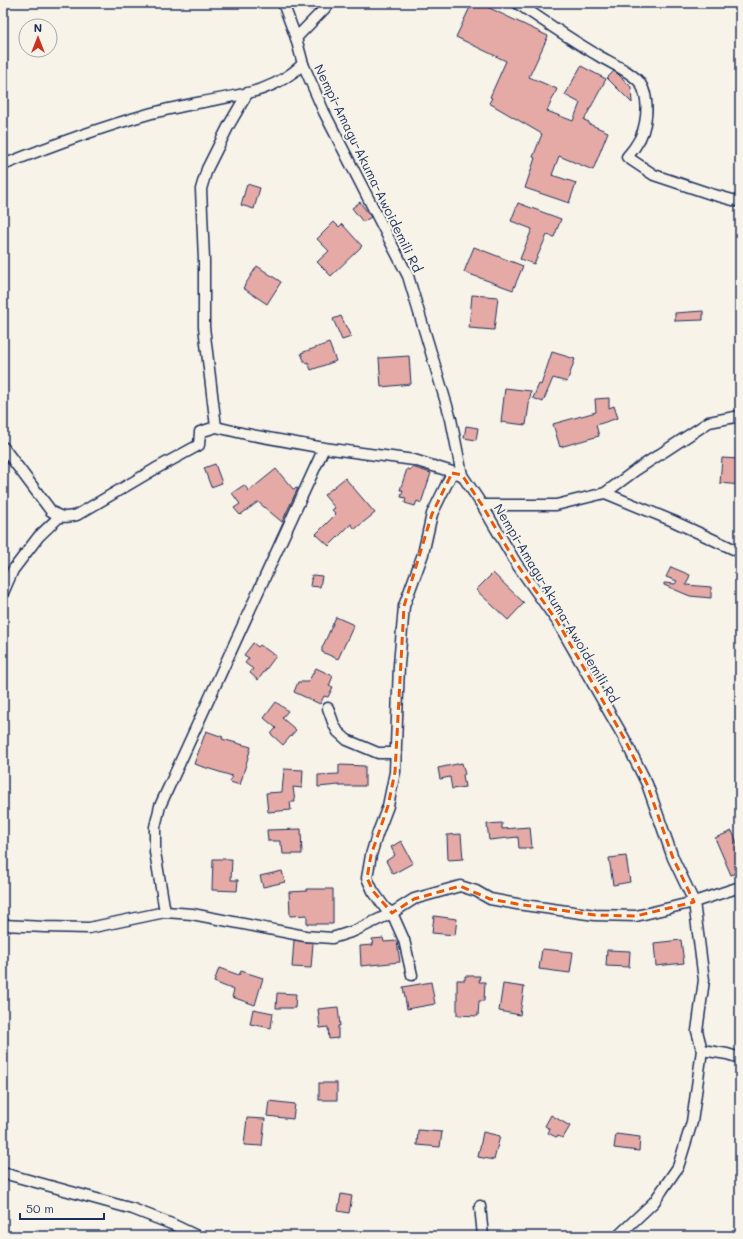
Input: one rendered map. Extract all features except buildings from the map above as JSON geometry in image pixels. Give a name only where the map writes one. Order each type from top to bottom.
[{"type":"street","name":"Nempi-Amagu-Akuma-Awoidemili Rd","points":[[283,3],[296,38],[303,64],[324,112],[408,276],[451,419],[457,474],[482,505],[516,563],[557,622],[624,738],[647,784],[673,858],[694,902],[704,980],[697,1031],[702,1050],[692,1122],[678,1167],[654,1202],[618,1236]]},
{"type":"street","points":[[310,3],[330,3]]},
{"type":"street","points":[[296,38],[330,3]]},
{"type":"street","points":[[517,3],[598,56],[627,72],[640,83],[645,97],[646,113],[644,130],[637,144],[627,157],[654,175],[740,202]]},
{"type":"street","points":[[3,165],[36,152],[152,113],[247,94],[267,88],[292,74],[303,64]]},
{"type":"street","points":[[216,427],[204,327],[204,260],[201,189],[207,169],[247,94]]},
{"type":"street","points":[[482,505],[556,505],[605,493],[636,470],[709,422],[740,416]]},
{"type":"street","points":[[3,447],[51,511],[59,517],[77,515],[199,445],[200,432],[216,427],[324,448],[414,460],[457,474],[432,514],[422,554],[404,606],[399,665],[395,772],[388,806],[371,855],[367,878],[372,891],[385,908],[392,913],[404,940],[412,975]]},
{"type":"street","points":[[164,912],[155,852],[155,827],[160,806],[324,448]]},
{"type":"street","points":[[605,493],[673,521],[740,552]]},
{"type":"street","points":[[3,593],[13,570],[39,536],[59,517]]},
{"type":"street","points":[[328,708],[338,732],[347,740],[378,753],[396,752]]},
{"type":"street","points":[[3,924],[89,928],[164,912],[192,914],[305,936],[332,938],[354,931],[392,913],[414,899],[460,886],[476,891],[490,898],[510,903],[595,915],[636,916],[694,902],[740,887]]},
{"type":"street","points":[[702,1050],[727,1054],[740,1058]]},
{"type":"street","points":[[3,1173],[133,1209],[197,1236]]},
{"type":"street","points":[[480,1206],[483,1236]]},
{"type":"highlighted area","points":[[452,473],[462,475],[482,505],[516,563],[557,621],[624,738],[647,784],[673,858],[694,902],[636,916],[595,915],[490,899],[460,886],[414,899],[392,913],[373,891],[367,878],[371,855],[388,806],[395,772],[404,606],[432,514]]}]
